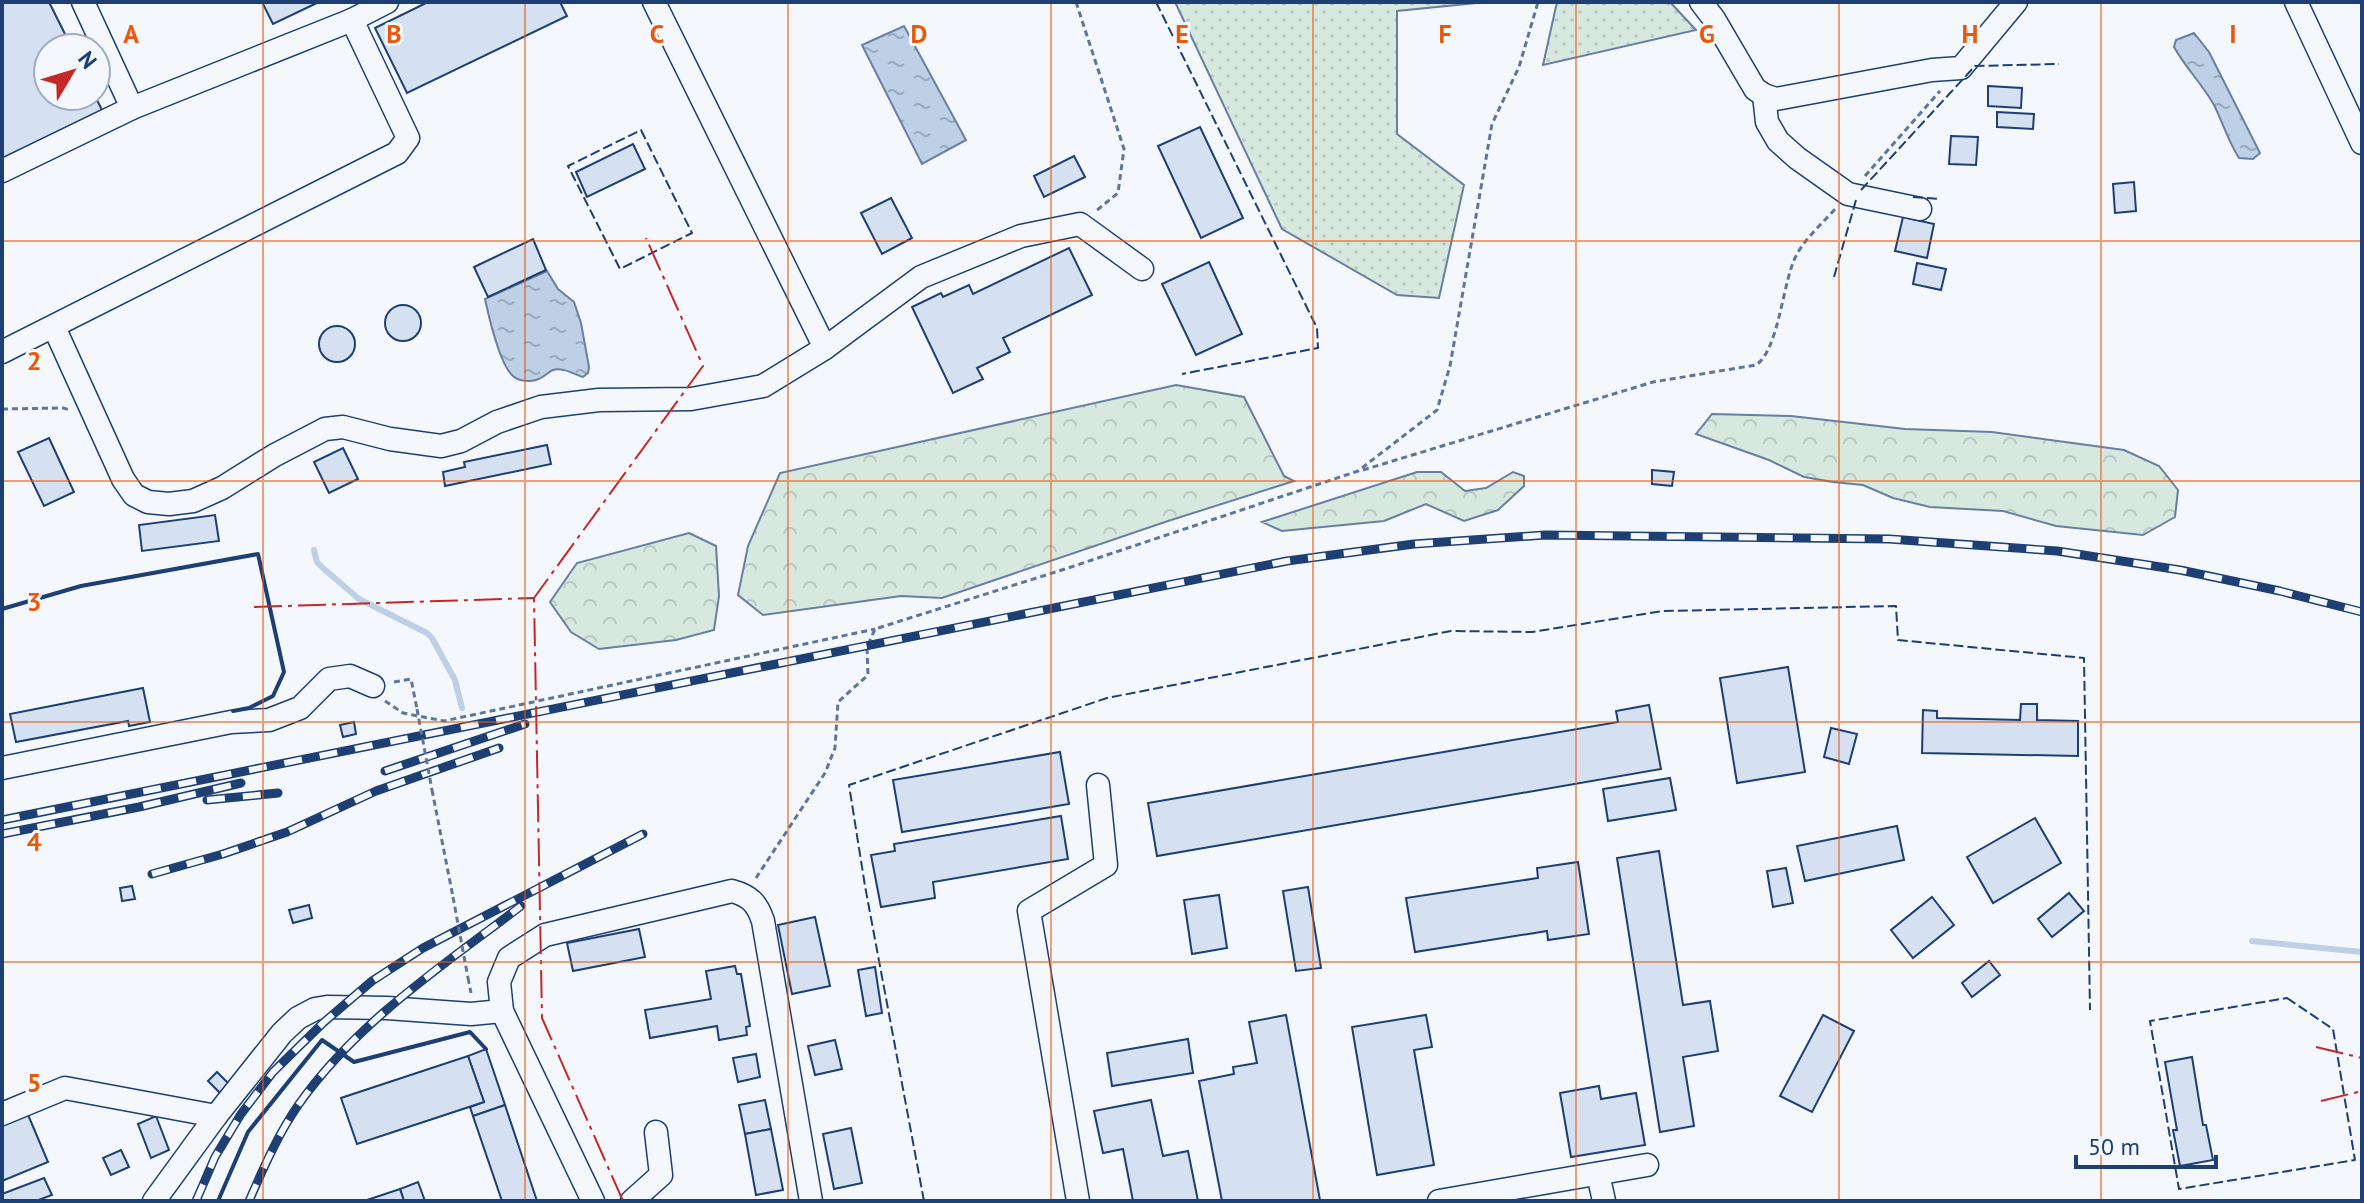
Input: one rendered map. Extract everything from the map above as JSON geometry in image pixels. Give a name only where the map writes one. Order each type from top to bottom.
[{"type":"street","points":[[83,2],[132,108]]},
{"type":"street","points":[[2,171],[132,108],[352,20],[387,2]]},
{"type":"street","points":[[654,2],[825,348]]},
{"type":"street","points":[[1701,2],[1755,89],[1776,99],[1932,70],[1961,68],[2016,2]]},
{"type":"street","points":[[2296,2],[2362,143]]},
{"type":"street","points":[[2,352],[397,153],[408,138],[352,20]]},
{"type":"street","points":[[1764,95],[1767,122],[1778,141],[1797,158],[1848,194],[1920,209]]},
{"type":"street","points":[[54,327],[123,479],[134,495],[148,502],[169,504],[193,501],[222,488],[325,429],[343,427],[390,439],[441,446],[461,441],[497,422],[541,407],[599,400],[691,399],[763,386],[825,348],[921,277],[1021,236],[1080,224],[1142,269]]},
{"type":"street","points":[[2,768],[231,722],[269,720],[300,708],[329,679],[350,676],[373,686]]},
{"type":"street","points":[[1078,1201],[1029,911],[1106,865],[1098,785]]},
{"type":"street","points":[[593,1201],[502,1011],[499,982],[509,958],[545,935],[732,891],[745,895],[757,905],[763,921],[811,1201]]},
{"type":"street","points":[[154,1201],[216,1116],[282,1033],[298,1018],[327,1007],[471,1014],[502,1011]]},
{"type":"street","points":[[2,1114],[65,1088],[216,1116]]},
{"type":"street","points":[[632,1201],[661,1175],[656,1132]]},
{"type":"street","points":[[1439,1201],[1647,1165]]},
{"type":"street","points":[[1598,1174],[1604,1201]]},
{"type":"path","points":[[1076,2],[1124,149],[1118,193],[1080,224]]},
{"type":"path","points":[[1358,471],[1437,410],[1450,366],[1492,124],[1519,67],[1538,2]]},
{"type":"path","points":[[471,995],[411,679],[373,686],[385,702],[403,713],[444,721],[875,629],[1358,471],[1653,382],[1756,365],[1763,361],[1778,321],[1795,257],[1961,68]]},
{"type":"path","points":[[2,409],[63,408],[95,417]]},
{"type":"path","points":[[745,895],[825,773],[835,748],[838,702],[868,675],[867,647],[875,629]]},
{"type":"green space","points":[[1175,2],[1487,2],[1397,11],[1397,134],[1464,185],[1439,298],[1397,295],[1282,229]]},
{"type":"green space","points":[[1557,2],[1670,2],[1696,30],[1543,65]]},
{"type":"green space","points":[[1176,385],[1244,397],[1284,476],[1294,481],[942,598],[901,596],[763,615],[738,595],[748,546],[780,473]]},
{"type":"green space","points":[[1712,414],[1791,416],[1905,429],[1992,432],[2124,450],[2159,466],[2178,490],[2175,517],[2143,535],[2056,526],[2003,511],[1930,507],[1893,498],[1863,485],[1804,477],[1769,460],[1696,434]]},
{"type":"green space","points":[[1417,472],[1441,472],[1465,491],[1486,488],[1513,472],[1524,476],[1524,486],[1498,510],[1464,521],[1426,504],[1384,521],[1282,531],[1262,522]]},
{"type":"green space","points":[[689,533],[716,546],[719,596],[714,630],[676,640],[599,649],[571,632],[550,602],[577,563]]},
{"type":"water","points":[[904,26],[966,140],[922,164],[862,45]]},
{"type":"water","points":[[2194,33],[2209,52],[2260,153],[2253,159],[2239,158],[2214,105],[2174,47],[2176,40]]},
{"type":"water","points":[[547,271],[558,289],[574,302],[581,323],[588,373],[583,377],[557,369],[536,380],[521,380],[513,376],[503,361],[485,299]]},
{"type":"building","points":[[2,2],[49,2],[64,32],[32,32],[32,112],[98,112],[2,159]]},
{"type":"building","points":[[262,2],[319,2],[273,24]]},
{"type":"building","points":[[428,2],[560,2],[567,16],[407,93],[375,28]]},
{"type":"building","points":[[1988,86],[2022,88],[2021,108],[1988,106]]},
{"type":"building","points":[[1997,112],[2034,114],[2033,129],[1997,127]]},
{"type":"building","points":[[1200,127],[1243,218],[1201,238],[1158,146]]},
{"type":"building","points":[[1951,136],[1978,137],[1976,165],[1949,164]]},
{"type":"building","points":[[633,144],[645,169],[587,197],[576,172]]},
{"type":"building","points":[[1074,156],[1085,177],[1044,197],[1034,176]]},
{"type":"building","points":[[2134,182],[2136,211],[2115,213],[2113,184]]},
{"type":"building","points":[[891,198],[912,238],[882,254],[861,213]]},
{"type":"building","points":[[1903,217],[1934,224],[1927,258],[1895,251]]},
{"type":"building","points":[[533,239],[546,270],[488,297],[474,267]]},
{"type":"building","points":[[1069,248],[1092,295],[1003,338],[1010,352],[977,368],[983,379],[953,393],[912,307],[941,293],[943,297],[969,285],[973,294]]},
{"type":"building","points":[[1209,262],[1242,334],[1196,355],[1162,284]]},
{"type":"building","points":[[1917,263],[1946,269],[1941,290],[1913,284]]},
{"type":"building","points":[[403,305],[415,311],[421,323],[415,335],[403,341],[391,335],[385,323],[391,311]]},
{"type":"building","points":[[337,326],[350,331],[355,344],[350,357],[337,362],[324,357],[319,344],[324,331]]},
{"type":"building","points":[[49,438],[74,492],[44,506],[18,452]]},
{"type":"building","points":[[547,445],[551,464],[445,486],[443,472],[465,467],[464,462]]},
{"type":"building","points":[[343,448],[358,479],[329,493],[314,462]]},
{"type":"building","points":[[1652,470],[1674,472],[1672,486],[1652,484]]},
{"type":"building","points":[[215,515],[219,541],[142,551],[139,525]]},
{"type":"building","points":[[1788,667],[1805,772],[1737,783],[1720,678]]},
{"type":"building","points":[[143,688],[150,722],[129,726],[128,721],[16,742],[10,714]]},
{"type":"building","points":[[2021,704],[2037,704],[2037,720],[2078,721],[2078,756],[1922,753],[1923,710],[1937,711],[1937,718],[2020,720]]},
{"type":"building","points":[[1649,705],[1661,769],[1157,856],[1148,803],[1618,722],[1616,711]]},
{"type":"building","points":[[354,722],[356,734],[343,737],[340,725]]},
{"type":"building","points":[[1831,728],[1857,734],[1849,764],[1824,757]]},
{"type":"building","points":[[1060,752],[1069,804],[902,832],[893,780]]},
{"type":"building","points":[[1670,778],[1676,810],[1608,821],[1603,789]]},
{"type":"building","points":[[1061,816],[1068,859],[933,882],[935,898],[881,907],[871,855],[895,851],[894,844]]},
{"type":"building","points":[[2035,818],[2061,863],[1993,903],[1967,857]]},
{"type":"building","points":[[1897,826],[1904,860],[1805,881],[1797,846]]},
{"type":"building","points":[[1659,851],[1683,1005],[1710,1001],[1718,1051],[1683,1057],[1694,1126],[1660,1132],[1617,858]]},
{"type":"building","points":[[1578,862],[1589,934],[1548,940],[1547,931],[1415,952],[1406,898],[1538,878],[1537,868]]},
{"type":"building","points":[[1786,868],[1793,903],[1773,907],[1767,871]]},
{"type":"building","points":[[132,886],[135,899],[122,901],[120,888]]},
{"type":"building","points":[[1308,887],[1321,968],[1296,971],[1283,891]]},
{"type":"building","points":[[2069,893],[2084,911],[2052,937],[2038,919]]},
{"type":"building","points":[[1219,895],[1227,948],[1192,954],[1184,900]]},
{"type":"building","points":[[1932,897],[1954,925],[1913,958],[1891,930]]},
{"type":"building","points":[[309,905],[312,918],[293,923],[289,910]]},
{"type":"building","points":[[815,917],[830,986],[792,994],[778,925]]},
{"type":"building","points":[[639,929],[645,957],[573,971],[567,943]]},
{"type":"building","points":[[1989,961],[2000,975],[1972,997],[1962,983]]},
{"type":"building","points":[[735,966],[737,974],[741,974],[750,1026],[746,1027],[747,1035],[719,1040],[717,1026],[650,1038],[645,1010],[711,999],[706,971]]},
{"type":"building","points":[[875,967],[882,1013],[866,1016],[858,970]]},
{"type":"building","points":[[1286,1015],[1320,1200],[1222,1201],[1199,1081],[1234,1074],[1233,1067],[1257,1063],[1249,1022]]},
{"type":"building","points":[[1426,1015],[1432,1047],[1414,1050],[1434,1165],[1377,1175],[1352,1027]]},
{"type":"building","points":[[1823,1015],[1854,1031],[1812,1112],[1780,1096]]},
{"type":"building","points":[[1188,1039],[1193,1073],[1112,1086],[1107,1053]]},
{"type":"building","points":[[835,1040],[842,1069],[815,1075],[808,1046]]},
{"type":"building","points":[[486,1049],[505,1105],[473,1116],[470,1107],[484,1102],[468,1056]]},
{"type":"building","points":[[756,1054],[760,1077],[738,1082],[733,1058]]},
{"type":"building","points":[[468,1056],[484,1102],[357,1144],[341,1098]]},
{"type":"building","points":[[2192,1057],[2203,1125],[2206,1125],[2213,1160],[2180,1166],[2165,1062]]},
{"type":"building","points":[[217,1072],[229,1084],[220,1093],[208,1081]]},
{"type":"building","points":[[1599,1086],[1601,1099],[1636,1093],[1645,1145],[1571,1157],[1560,1093]]},
{"type":"building","points":[[765,1100],[771,1129],[745,1134],[739,1105]]},
{"type":"building","points":[[1151,1100],[1163,1156],[1188,1151],[1198,1201],[1133,1201],[1123,1149],[1103,1153],[1094,1111]]},
{"type":"building","points":[[505,1105],[537,1201],[502,1201],[473,1116]]},
{"type":"building","points":[[26,1110],[48,1162],[2,1181],[2,1120]]},
{"type":"building","points":[[156,1116],[169,1150],[151,1158],[138,1124]]},
{"type":"building","points":[[851,1128],[862,1183],[834,1189],[823,1134]]},
{"type":"building","points":[[771,1129],[783,1190],[756,1195],[745,1134]]},
{"type":"building","points":[[121,1150],[129,1167],[111,1175],[103,1158]]},
{"type":"building","points":[[44,1178],[52,1195],[36,1201],[2,1201],[2,1194]]},
{"type":"building","points":[[418,1182],[425,1201],[404,1201],[400,1189]]},
{"type":"building","points":[[400,1189],[404,1201],[364,1201]]},
{"type":"waterway","points":[[314,550],[317,562],[359,599],[432,638],[455,680],[462,708]]},
{"type":"waterway","points":[[2252,941],[2362,952]]},
{"type":"railway","points":[[2,820],[1287,561],[1414,544],[1545,535],[1889,539],[2057,551],[2180,570],[2362,612]]},
{"type":"railway","points":[[385,771],[525,724]]},
{"type":"railway","points":[[152,874],[287,832],[376,791],[499,748]]},
{"type":"railway","points":[[2,834],[241,783]]},
{"type":"railway","points":[[207,800],[278,793]]},
{"type":"railway","points":[[196,1201],[215,1157],[241,1114],[273,1072],[372,981],[423,948],[643,834]]},
{"type":"railway","points":[[249,1201],[291,1115],[322,1074],[402,997],[521,906]]},
{"type":"fence","points":[[1156,2],[1317,328],[1318,348],[1182,374]]},
{"type":"fence","points":[[1861,190],[1975,66],[2059,64]]},
{"type":"fence","points":[[641,130],[692,233],[620,269],[568,166],[641,130]]},
{"type":"fence","points":[[1913,197],[1939,199]]},
{"type":"fence","points":[[1834,277],[1856,200]]},
{"type":"fence","points":[[924,1201],[849,785],[1107,698],[1451,631],[1532,632],[1663,611],[1896,606],[1898,640],[2084,658],[2090,1010]]},
{"type":"fence","points":[[2287,998],[2333,1029],[2355,1160],[2179,1189],[2150,1021],[2287,998]]},
{"type":"wall","points":[[2,609],[81,586],[258,554],[284,672],[273,696],[249,708],[233,711]]},
{"type":"wall","points":[[218,1201],[248,1132],[322,1040],[354,1062],[470,1032],[486,1049]]},
{"type":"power","points":[[623,1201],[542,1018],[534,598],[703,366],[646,238]]},
{"type":"power","points":[[254,607],[534,598]]},
{"type":"power","points":[[2316,1047],[2362,1058]]},
{"type":"power","points":[[2321,1101],[2362,1091]]}]
